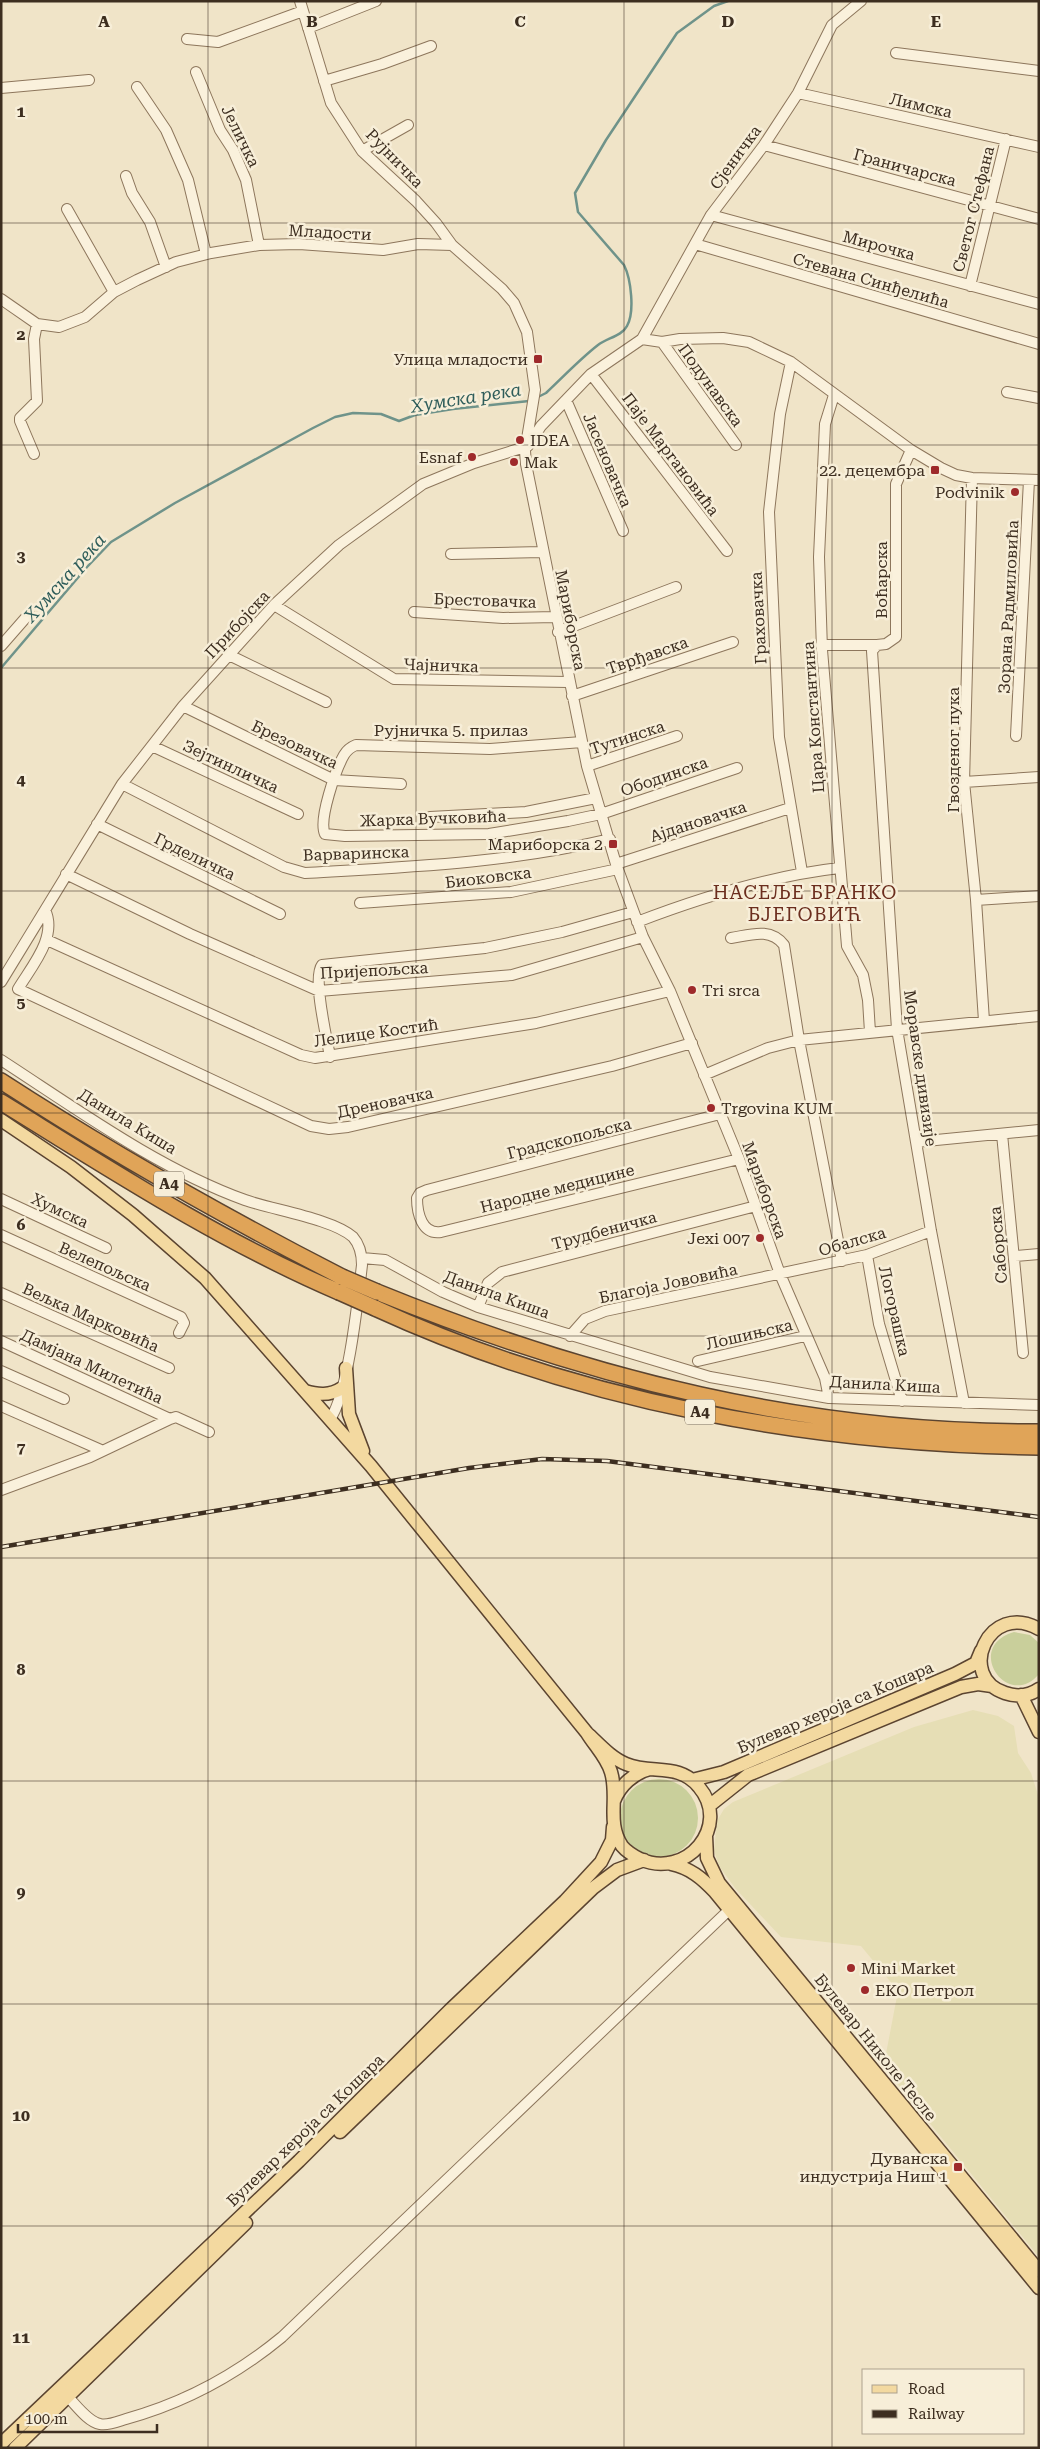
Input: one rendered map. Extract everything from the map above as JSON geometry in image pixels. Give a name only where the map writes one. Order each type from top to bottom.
[{"type":"highway","name":"A4","points":[[1,1081],[229,1219],[342,1277],[457,1324],[552,1357],[626,1378],[708,1397],[801,1413],[900,1425],[1039,1432]]},
{"type":"highway","name":"A4","points":[[1,1102],[198,1222],[273,1261],[339,1292],[464,1345],[540,1370],[617,1392],[693,1410],[783,1427],[868,1438],[953,1445],[1039,1447]]},
{"type":"main road","points":[[1,1120],[71,1167],[168,1244],[206,1278],[330,1418],[588,1733],[611,1772],[614,1803],[613,1827],[626,1850],[644,1860],[670,1863],[690,1855],[706,1836],[710,1819],[709,1806],[704,1793],[692,1780],[676,1771],[632,1766],[619,1761],[588,1733]]},
{"type":"main road","points":[[346,1368],[349,1414],[362,1449],[371,1466]]},
{"type":"main road","points":[[305,1391],[322,1395],[336,1392],[342,1388]]},
{"type":"main road","name":"Булевар хероја са Кошара","points":[[692,1780],[724,1772],[955,1674],[976,1663],[988,1636],[994,1630],[1008,1623],[1024,1622],[1039,1629]]},
{"type":"main road","points":[[982,1651],[982,1670],[992,1686],[1001,1692],[1021,1696],[1039,1689]]},
{"type":"main road","name":"Булевар хероја са Кошара","points":[[709,1806],[748,1775],[961,1687],[978,1684],[992,1686]]},
{"type":"main road","points":[[1021,1696],[1039,1732]]},
{"type":"main road","points":[[614,1803],[620,1790],[634,1776],[655,1769]]},
{"type":"main road","name":"Булевар хероја са Кошара","points":[[1,2444],[298,2161],[450,2010],[565,1901],[601,1862],[612,1840],[613,1827]]},
{"type":"main road","name":"Булевар Николе Тесле","points":[[706,1836],[707,1858],[719,1883],[1039,2271]]},
{"type":"main road","name":"Булевар хероја са Кошара","points":[[16,2448],[593,1888],[617,1870],[644,1860]]},
{"type":"main road","name":"Булевар Николе Тесле","points":[[670,1863],[684,1867],[697,1875],[729,1910],[1039,2288]]},
{"type":"street","points":[[308,28],[376,1]]},
{"type":"street","name":"Сјеничка","points":[[642,339],[711,215],[764,145],[798,93],[832,25],[861,1]]},
{"type":"street","points":[[187,39],[218,42],[302,6]]},
{"type":"street","name":"Рујничка","points":[[302,6],[332,103],[362,150],[416,201],[436,223],[452,245]]},
{"type":"street","points":[[324,81],[382,64],[431,46]]},
{"type":"street","points":[[896,53],[1039,71]]},
{"type":"street","name":"Јеличка","points":[[196,72],[220,130],[233,150],[246,180],[259,245]]},
{"type":"street","points":[[1,88],[89,80]]},
{"type":"street","points":[[137,87],[166,130],[188,180],[206,254]]},
{"type":"street","name":"Лимска","points":[[798,93],[1039,146]]},
{"type":"street","points":[[362,150],[408,125]]},
{"type":"street","name":"Светог Стефана","points":[[970,286],[1006,139]]},
{"type":"street","name":"Граничарска","points":[[764,145],[1039,219]]},
{"type":"street","points":[[126,176],[132,193],[150,222],[166,267]]},
{"type":"street","points":[[67,209],[114,292]]},
{"type":"street","name":"Мирочка","points":[[711,215],[1039,304]]},
{"type":"street","name":"Младости","points":[[37,324],[59,327],[85,317],[114,292],[166,267],[206,254],[259,245],[299,244],[383,250],[418,244],[452,245]]},
{"type":"street","name":"Стевана Синђелића","points":[[695,244],[1039,344]]},
{"type":"street","points":[[452,245],[502,289],[514,303],[527,332],[535,390],[528,446]]},
{"type":"street","points":[[1,299],[37,324],[34,339],[37,401],[20,421],[34,454]]},
{"type":"street","points":[[528,446],[541,426],[591,374],[642,339],[662,342],[702,338],[749,342],[791,362],[910,450],[956,475],[972,478],[1034,480]]},
{"type":"street","name":"Подунавска","points":[[662,342],[736,445]]},
{"type":"street","name":"Граховачка","points":[[791,362],[780,414],[769,512],[779,737],[802,872]]},
{"type":"street","name":"Паје Маргановића","points":[[591,374],[727,551]]},
{"type":"street","points":[[1007,392],[1039,398]]},
{"type":"street","name":"Цара Константина","points":[[834,395],[825,424],[821,484],[819,557],[822,645],[839,868],[847,946],[862,975],[868,1000],[870,1032]]},
{"type":"street","name":"Јасеновачка","points":[[566,400],[623,531]]},
{"type":"street","name":"Мариборска","points":[[528,446],[526,464],[568,682],[587,766],[617,866],[643,937],[670,991],[739,1159],[780,1274],[825,1378],[829,1398]]},
{"type":"street","name":"Прибојска","points":[[1,982],[122,784],[183,706],[274,605],[339,545],[423,484],[474,463],[528,446]]},
{"type":"street","name":"Воћарска","points":[[877,645],[886,644],[896,637],[896,484],[910,450]]},
{"type":"street","name":"Гвозденог пука","points":[[972,478],[964,782],[976,900],[984,1020]]},
{"type":"street","name":"Зорана Радмиловића","points":[[1016,736],[1034,480]]},
{"type":"street","points":[[450,554],[542,552]]},
{"type":"street","points":[[558,632],[676,587]]},
{"type":"street","name":"Чајничка","points":[[274,605],[394,678],[568,682]]},
{"type":"street","name":"Брестовачка","points":[[414,612],[503,618],[555,617]]},
{"type":"street","points":[[1,646],[30,614]]},
{"type":"street","name":"Тврђавска","points":[[572,696],[733,642]]},
{"type":"street","points":[[822,645],[877,645]]},
{"type":"street","name":"Моравске дивизије","points":[[877,645],[872,651],[897,1029],[931,1231],[964,1403]]},
{"type":"street","points":[[229,655],[326,702]]},
{"type":"street","name":"Брезовачка","points":[[183,706],[334,780],[402,784]]},
{"type":"street","name":"Тутинска","points":[[587,766],[677,736]]},
{"type":"street","name":"Рујничка 5. прилаз","points":[[334,780],[344,755],[350,748],[356,745],[490,749],[582,742]]},
{"type":"street","name":"Зејтинличка","points":[[152,746],[298,814]]},
{"type":"street","name":"Ободинска","points":[[602,814],[737,768]]},
{"type":"street","points":[[964,782],[1039,777]]},
{"type":"street","name":"Жарка Вучковића","points":[[334,780],[322,824],[325,834],[346,836],[489,834],[602,814]]},
{"type":"street","name":"Варваринска","points":[[122,784],[284,867],[305,873],[487,862],[543,854],[610,839]]},
{"type":"street","points":[[430,818],[526,812],[596,798]]},
{"type":"street","name":"Ајдановачка","points":[[617,866],[790,808]]},
{"type":"street","name":"Грделичка","points":[[97,824],[280,914]]},
{"type":"street","name":"Биоковска","points":[[360,903],[511,892],[617,866]]},
{"type":"street","points":[[637,922],[707,897],[802,872],[839,868]]},
{"type":"street","name":"Пријепољска","points":[[66,874],[190,934],[319,991],[512,975],[643,937]]},
{"type":"street","points":[[976,900],[1039,896]]},
{"type":"street","points":[[45,910],[49,920],[47,940]]},
{"type":"street","points":[[330,1056],[319,991],[319,970],[322,965],[485,948],[562,932],[633,912]]},
{"type":"street","points":[[731,938],[761,933],[772,935],[780,941],[786,952],[799,1040],[842,1261]]},
{"type":"street","name":"Дреновачка","points":[[47,940],[18,990],[311,1126],[329,1130],[612,1066],[692,1043]]},
{"type":"street","name":"Лелице Костић","points":[[47,940],[301,1055],[316,1058],[536,1023],[670,991]]},
{"type":"street","points":[[704,1075],[768,1048],[799,1040],[1039,1016]]},
{"type":"street","name":"Данила Киша","points":[[1,1060],[117,1135],[210,1185],[256,1204],[343,1231],[357,1243],[362,1258],[385,1260],[443,1292],[478,1307],[700,1375],[829,1398],[1039,1405]]},
{"type":"street","name":"Градскопољска","points":[[427,1190],[720,1114]]},
{"type":"street","points":[[916,1142],[1039,1130]]},
{"type":"street","name":"Саборска","points":[[1002,1134],[1023,1353]]},
{"type":"street","name":"Народне медицине","points":[[427,1190],[420,1193],[417,1198],[420,1216],[425,1227],[437,1232],[739,1159]]},
{"type":"street","name":"Хумска","points":[[1,1199],[106,1248]]},
{"type":"street","name":"Трудбеничка","points":[[478,1307],[488,1283],[502,1272],[756,1206]]},
{"type":"street","name":"Обалска","points":[[780,1274],[867,1255],[931,1231]]},
{"type":"street","name":"Велепољска","points":[[1,1235],[182,1317],[184,1323],[179,1333]]},
{"type":"street","points":[[1015,1256],[1039,1254]]},
{"type":"street","name":"Логорашка","points":[[867,1255],[879,1324],[902,1401]]},
{"type":"street","points":[[330,1418],[336,1411],[346,1368],[362,1258]]},
{"type":"street","name":"Благоја Јововића","points":[[570,1336],[585,1319],[605,1311],[780,1274]]},
{"type":"street","name":"Вељка Марковића","points":[[1,1293],[169,1368]]},
{"type":"street","name":"Лошињска","points":[[698,1361],[806,1336]]},
{"type":"street","name":"Дамјана Милетића","points":[[1,1341],[170,1419],[176,1417],[209,1432]]},
{"type":"street","points":[[1,1371],[64,1399]]},
{"type":"street","points":[[1,1406],[101,1450]]},
{"type":"street","points":[[1,1490],[90,1457],[101,1450],[110,1448],[170,1419]]},
{"type":"street","points":[[68,2397],[92,2419],[100,2424],[110,2424],[145,2414],[188,2398],[261,2354],[729,1910]]},
{"type":"shaded area","points":[[973,1710],[998,1716],[1014,1726],[1018,1753],[1031,1773],[1039,1798],[1039,2257],[892,2077],[885,2059],[898,1991],[861,1946],[781,1937],[735,1888],[719,1866],[714,1850],[717,1821],[724,1809],[733,1802],[914,1727]]},
{"type":"green space","points":[[1014,1632],[1030,1635],[1039,1643],[1039,1674],[1027,1683],[1015,1685],[1004,1681],[996,1672],[991,1662],[992,1650],[999,1640]]},
{"type":"green space","points":[[659,1779],[674,1782],[686,1791],[695,1803],[698,1818],[695,1833],[686,1845],[674,1854],[659,1857],[644,1854],[632,1845],[623,1833],[620,1818],[623,1803],[632,1791],[644,1782]]},
{"type":"waterway","name":"Хумска река","points":[[536,398],[546,393],[598,345],[622,332],[627,326],[631,313],[630,287],[624,265],[578,212],[575,193],[606,140],[677,33],[714,6],[728,1]]},
{"type":"waterway","name":"Хумска река","points":[[1,668],[87,567],[111,542],[175,503],[313,428],[335,417],[353,413],[381,414],[399,421],[415,415],[453,409],[529,401]]},
{"type":"railway","points":[[1,1547],[469,1468],[542,1459],[607,1461],[1039,1517]]},
{"type":"place","name":"Улица младости","points":[[538,359]]},
{"type":"place","name":"IDEA","points":[[520,440]]},
{"type":"place","name":"Esnaf","points":[[472,457]]},
{"type":"place","name":"Mak","points":[[514,462]]},
{"type":"place","name":"22. децембра","points":[[935,470]]},
{"type":"place","name":"Podvinik","points":[[1015,492]]},
{"type":"place","name":"Мариборска 2","points":[[613,844]]},
{"type":"place","name":"Tri srca","points":[[692,990]]},
{"type":"place","name":"Trgovina KUM","points":[[711,1108]]},
{"type":"place","name":"Jexi 007","points":[[760,1238]]},
{"type":"place","name":"Mini Market","points":[[851,1968]]},
{"type":"place","name":"ЕКО Петрол","points":[[865,1990]]},
{"type":"place","name":"Дуванска индустрија Ниш 1","points":[[958,2167]]},
{"type":"district","name":"НАСЕЉЕ БРАНКО БЈЕГОВИЋ","points":[[805,903]]}]
